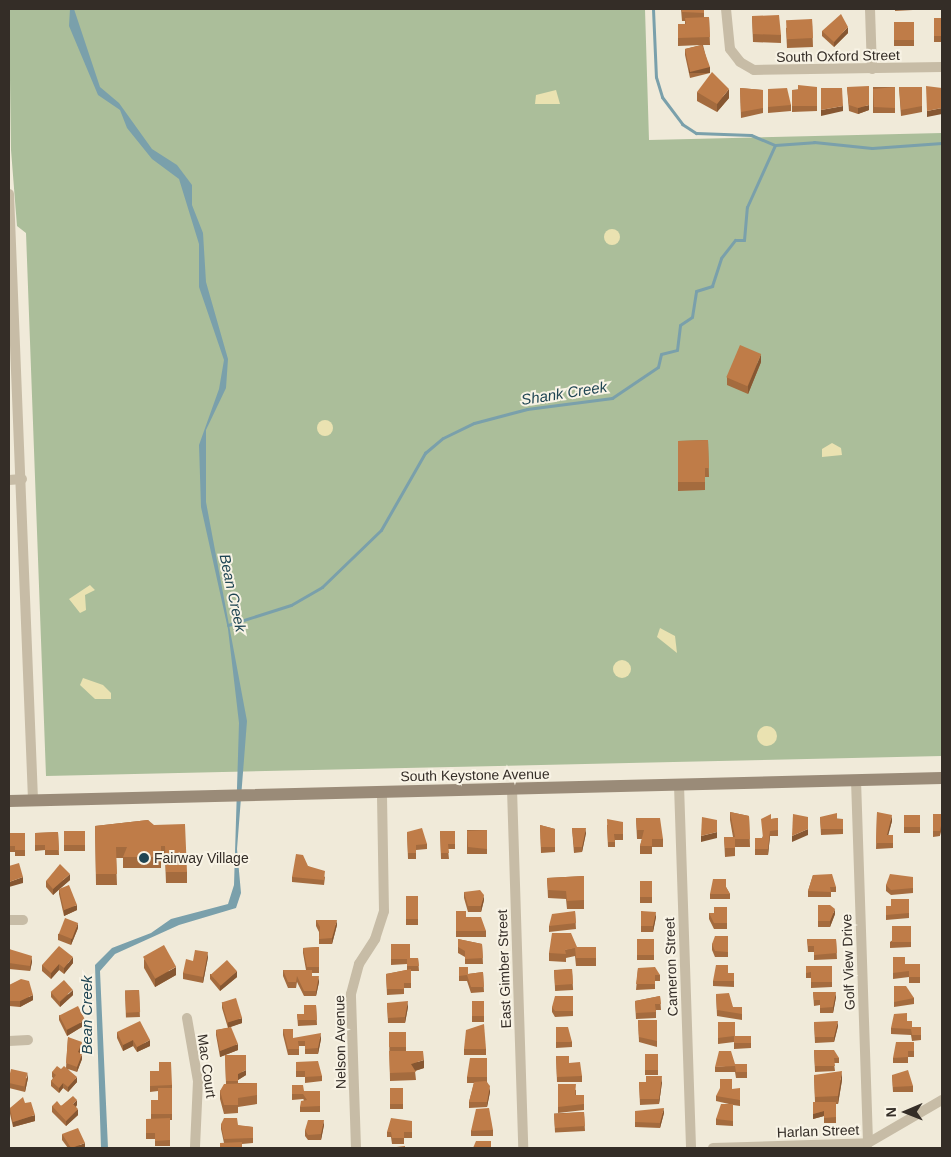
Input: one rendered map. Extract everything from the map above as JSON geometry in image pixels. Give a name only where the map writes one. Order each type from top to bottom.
[{"type":"main road","name":"South Keystone Avenue","points":[[9,801],[942,778]]},
{"type":"street","name":"South Oxford Street","points":[[726,9],[728,41],[737,59],[760,71],[942,67]]},
{"type":"street","points":[[870,9],[872,69]]},
{"type":"street","points":[[9,194],[22,479],[33,800]]},
{"type":"street","points":[[9,480],[22,479]]},
{"type":"street","name":"Golf View Drive","points":[[856,780],[868,1143]]},
{"type":"street","name":"Cameron Street","points":[[679,785],[690,1148]]},
{"type":"street","name":"East Gimber Street","points":[[512,789],[524,1148]]},
{"type":"street","name":"Nelson Avenue","points":[[356,1148],[351,994],[359,964],[383,916],[382,792]]},
{"type":"street","points":[[9,920],[23,920]]},
{"type":"street","name":"Mac Court","points":[[187,1018],[198,1081],[194,1148]]},
{"type":"street","points":[[9,1041],[28,1040]]},
{"type":"street","name":"Harlan Street","points":[[713,1148],[868,1143],[942,1100]]},
{"type":"green space","points":[[9,9],[645,9],[649,140],[942,133],[942,756],[46,776],[26,233],[17,226],[11,150]]},
{"type":"sand","points":[[556,90],[560,104],[535,104],[536,95]]},
{"type":"sand","points":[[609,229],[615,229],[620,234],[618,243],[609,245],[604,240],[604,234]]},
{"type":"sand","points":[[325,420],[333,428],[325,436],[317,428]]},
{"type":"sand","points":[[832,443],[841,448],[842,455],[822,457],[822,449]]},
{"type":"sand","points":[[90,585],[95,590],[85,595],[86,610],[80,613],[69,599]]},
{"type":"sand","points":[[660,628],[675,636],[677,653],[657,637]]},
{"type":"sand","points":[[622,660],[628,663],[631,669],[628,675],[622,678],[616,675],[613,669],[616,663]]},
{"type":"sand","points":[[83,678],[103,685],[111,693],[111,699],[95,699],[80,685]]},
{"type":"sand","points":[[767,726],[774,729],[777,736],[774,743],[767,746],[760,743],[757,736],[760,729]]},
{"type":"water","points":[[70,9],[74,9],[100,87],[119,103],[152,149],[177,165],[192,185],[192,205],[203,233],[206,282],[228,359],[226,388],[206,430],[206,502],[247,721],[237,849],[241,893],[236,908],[179,925],[115,954],[100,971],[108,1148],[101,1148],[95,965],[112,948],[151,933],[171,919],[228,904],[234,885],[239,723],[228,629],[201,507],[199,445],[219,389],[224,360],[199,287],[199,244],[179,179],[152,159],[127,128],[120,110],[98,95],[69,26]]},
{"type":"building","points":[[682,9],[704,9],[704,13],[682,12]]},
{"type":"building","points":[[841,14],[848,27],[834,42],[822,31]]},
{"type":"building","points":[[779,15],[781,35],[753,34],[752,16]]},
{"type":"building","points":[[709,17],[710,37],[678,38],[678,24],[686,24],[685,18]]},
{"type":"building","points":[[934,18],[942,18],[942,36],[934,36]]},
{"type":"building","points":[[812,19],[813,38],[787,39],[786,20]]},
{"type":"building","points":[[894,22],[914,22],[914,40],[894,40]]},
{"type":"building","points":[[702,45],[710,67],[690,72],[685,49]]},
{"type":"building","points":[[712,72],[729,89],[717,104],[697,92]]},
{"type":"building","points":[[798,85],[817,87],[817,106],[792,106],[792,90],[798,90]]},
{"type":"building","points":[[869,86],[869,105],[858,108],[849,105],[847,87]]},
{"type":"building","points":[[926,86],[942,88],[942,108],[927,111]]},
{"type":"building","points":[[895,87],[895,108],[874,107],[873,89]]},
{"type":"building","points":[[899,87],[922,87],[922,106],[901,110]]},
{"type":"building","points":[[740,88],[763,90],[763,108],[741,112]]},
{"type":"building","points":[[787,88],[791,105],[768,107],[768,89]]},
{"type":"building","points":[[821,88],[842,88],[843,106],[821,110]]},
{"type":"building","points":[[740,345],[761,354],[747,386],[726,377]]},
{"type":"building","points":[[708,440],[709,468],[705,468],[705,482],[678,482],[678,441]]},
{"type":"building","points":[[730,812],[749,816],[750,839],[735,839],[735,848],[725,848],[724,837],[735,837]]},
{"type":"building","points":[[877,812],[892,815],[887,835],[893,835],[893,843],[876,843]]},
{"type":"building","points":[[837,813],[837,819],[843,819],[843,829],[821,829],[820,817]]},
{"type":"building","points":[[771,814],[771,819],[778,818],[778,830],[770,831],[768,849],[755,849],[755,838],[763,838],[761,819]]},
{"type":"building","points":[[793,814],[808,817],[808,829],[792,836]]},
{"type":"building","points":[[933,814],[942,814],[942,834],[940,826],[940,831],[933,831]]},
{"type":"building","points":[[904,815],[920,815],[920,827],[904,827]]},
{"type":"building","points":[[702,817],[717,820],[717,832],[701,836]]},
{"type":"building","points":[[636,818],[660,818],[663,839],[652,839],[652,846],[640,846],[644,830],[637,830]]},
{"type":"building","points":[[607,819],[623,822],[623,834],[614,834],[615,842],[608,842]]},
{"type":"building","name":"Fairway Village","points":[[148,820],[154,825],[185,824],[187,872],[166,872],[165,846],[161,846],[161,857],[123,857],[127,847],[116,847],[117,874],[96,874],[95,826]]},
{"type":"building","points":[[540,825],[555,829],[555,847],[541,847]]},
{"type":"building","points":[[422,828],[427,844],[416,845],[416,853],[408,853],[407,832]]},
{"type":"building","points":[[572,828],[586,828],[582,847],[574,847]]},
{"type":"building","points":[[487,830],[487,849],[468,847],[467,831]]},
{"type":"building","points":[[64,831],[85,831],[85,845],[64,845]]},
{"type":"building","points":[[440,831],[455,831],[455,844],[448,844],[449,853],[441,853]]},
{"type":"building","points":[[58,832],[59,850],[45,850],[45,845],[35,845],[35,833]]},
{"type":"building","points":[[9,833],[25,833],[25,850],[15,850],[15,846],[9,846]]},
{"type":"building","points":[[296,854],[303,855],[308,866],[325,871],[324,880],[292,877]]},
{"type":"building","points":[[19,863],[23,877],[9,882],[9,866]]},
{"type":"building","points":[[60,864],[70,874],[53,889],[46,881]]},
{"type":"building","points":[[832,874],[836,887],[830,887],[831,892],[808,891],[813,875]]},
{"type":"building","points":[[890,874],[913,877],[913,888],[891,890],[886,885]]},
{"type":"building","points":[[584,876],[584,900],[567,901],[566,891],[548,890],[547,878]]},
{"type":"building","points":[[713,879],[726,879],[726,887],[730,894],[710,894]]},
{"type":"building","points":[[640,881],[652,881],[652,897],[640,897]]},
{"type":"building","points":[[69,885],[77,905],[64,910],[59,889]]},
{"type":"building","points":[[480,890],[484,895],[481,906],[468,906],[464,892]]},
{"type":"building","points":[[406,896],[418,896],[418,919],[406,919]]},
{"type":"building","points":[[891,899],[909,899],[909,913],[886,915],[886,906],[891,906]]},
{"type":"building","points":[[818,905],[830,905],[835,909],[830,921],[818,921]]},
{"type":"building","points":[[714,907],[727,907],[727,923],[714,923],[709,913],[714,913]]},
{"type":"building","points":[[456,911],[466,911],[466,917],[481,917],[486,931],[456,931]]},
{"type":"building","points":[[575,911],[576,923],[549,926],[552,914]]},
{"type":"building","points":[[641,911],[656,912],[653,926],[641,926]]},
{"type":"building","points":[[65,918],[78,923],[72,939],[59,934]]},
{"type":"building","points":[[316,920],[337,920],[332,938],[319,939],[320,927]]},
{"type":"building","points":[[892,926],[911,926],[911,942],[892,942]]},
{"type":"building","points":[[552,933],[571,933],[577,947],[596,947],[596,958],[576,958],[575,948],[565,950],[566,954],[549,953]]},
{"type":"building","points":[[715,936],[728,936],[728,952],[715,951],[712,944]]},
{"type":"building","points":[[458,939],[482,944],[483,958],[465,959],[465,951],[458,947]]},
{"type":"building","points":[[637,939],[654,939],[654,955],[637,955]]},
{"type":"building","points":[[807,939],[836,939],[837,953],[814,955],[814,946],[808,946]]},
{"type":"building","points":[[391,944],[410,944],[410,958],[418,958],[419,966],[407,966],[407,959],[391,959]]},
{"type":"building","points":[[164,945],[176,967],[155,979],[143,957]]},
{"type":"building","points":[[59,946],[73,957],[64,968],[59,964],[51,973],[42,965]]},
{"type":"building","points":[[319,947],[319,967],[307,967],[303,948]]},
{"type":"building","points":[[9,949],[32,956],[30,966],[9,963]]},
{"type":"building","points":[[195,950],[208,952],[203,977],[183,973],[186,959],[193,961]]},
{"type":"building","points":[[893,957],[905,957],[905,964],[920,964],[920,977],[909,977],[909,971],[893,973]]},
{"type":"building","points":[[227,960],[237,971],[221,986],[211,975]]},
{"type":"building","points":[[716,965],[728,965],[728,973],[734,973],[734,981],[713,981]]},
{"type":"building","points":[[806,966],[832,966],[832,982],[811,982],[811,972],[806,973]]},
{"type":"building","points":[[459,967],[468,967],[468,974],[483,972],[484,987],[471,987],[467,975],[459,976]]},
{"type":"building","points":[[655,967],[660,975],[655,975],[655,984],[636,984],[638,968]]},
{"type":"building","points":[[411,969],[411,983],[404,983],[404,989],[387,989],[386,974]]},
{"type":"building","points":[[572,969],[573,984],[555,985],[554,970]]},
{"type":"building","points":[[283,970],[312,970],[312,976],[319,976],[316,991],[304,991],[297,976],[296,982],[288,982]]},
{"type":"building","points":[[21,979],[29,981],[33,995],[20,1001],[9,1001],[9,985]]},
{"type":"building","points":[[64,980],[73,990],[59,1002],[51,992]]},
{"type":"building","points":[[894,986],[906,986],[914,998],[894,1002]]},
{"type":"building","points":[[139,990],[140,1012],[126,1013],[125,991]]},
{"type":"building","points":[[813,992],[836,992],[833,1007],[820,1008],[820,1000],[814,1000]]},
{"type":"building","points":[[729,993],[733,1007],[742,1007],[742,1014],[717,1010],[716,994]]},
{"type":"building","points":[[555,996],[573,996],[573,1011],[555,1011],[552,1007]]},
{"type":"building","points":[[660,996],[661,1004],[655,1004],[656,1012],[636,1013],[635,1001]]},
{"type":"building","points":[[236,998],[242,1018],[228,1022],[222,1002]]},
{"type":"building","points":[[408,1001],[405,1017],[388,1018],[387,1003]]},
{"type":"building","points":[[472,1001],[484,1001],[484,1016],[472,1016]]},
{"type":"building","points":[[304,1005],[316,1005],[317,1020],[298,1020],[297,1014],[304,1014]]},
{"type":"building","points":[[78,1006],[85,1020],[67,1030],[59,1016]]},
{"type":"building","points":[[907,1013],[907,1021],[912,1021],[912,1027],[921,1027],[921,1035],[912,1035],[911,1029],[891,1028],[894,1014]]},
{"type":"building","points":[[638,1020],[657,1020],[657,1041],[639,1037]]},
{"type":"building","points":[[140,1021],[150,1040],[137,1047],[133,1040],[123,1045],[117,1032]]},
{"type":"building","points":[[838,1021],[834,1037],[815,1037],[814,1022]]},
{"type":"building","points":[[718,1022],[735,1022],[735,1036],[751,1036],[751,1043],[734,1043],[734,1036],[718,1038]]},
{"type":"building","points":[[484,1024],[486,1049],[464,1049],[466,1030]]},
{"type":"building","points":[[231,1027],[238,1044],[220,1051],[216,1030]]},
{"type":"building","points":[[556,1027],[568,1027],[572,1042],[556,1042]]},
{"type":"building","points":[[283,1029],[293,1029],[293,1038],[321,1033],[318,1048],[305,1049],[305,1041],[298,1041],[299,1049],[288,1049]]},
{"type":"building","points":[[389,1032],[406,1032],[406,1047],[389,1047]]},
{"type":"building","points":[[68,1037],[82,1042],[78,1052],[82,1054],[77,1067],[66,1063]]},
{"type":"building","points":[[896,1042],[914,1042],[914,1051],[908,1051],[908,1057],[893,1058]]},
{"type":"building","points":[[814,1050],[834,1050],[839,1058],[834,1058],[835,1066],[815,1066]]},
{"type":"building","points":[[389,1051],[423,1051],[424,1060],[411,1064],[416,1072],[390,1073]]},
{"type":"building","points":[[719,1051],[731,1051],[735,1064],[747,1064],[747,1072],[736,1072],[735,1066],[715,1067]]},
{"type":"building","points":[[645,1054],[658,1054],[658,1070],[645,1070]]},
{"type":"building","points":[[225,1055],[246,1055],[246,1070],[238,1074],[238,1081],[226,1081]]},
{"type":"building","points":[[556,1056],[569,1056],[569,1063],[580,1062],[582,1076],[557,1077]]},
{"type":"building","points":[[470,1058],[487,1058],[487,1077],[467,1077]]},
{"type":"building","points":[[318,1061],[322,1076],[305,1077],[305,1071],[296,1071],[296,1062]]},
{"type":"building","points":[[159,1062],[171,1062],[172,1085],[150,1086],[150,1071],[159,1071]]},
{"type":"building","points":[[57,1066],[61,1069],[64,1066],[77,1077],[68,1087],[63,1083],[59,1088],[51,1081],[56,1075],[52,1072]]},
{"type":"building","points":[[11,1069],[28,1073],[24,1086],[9,1083]]},
{"type":"building","points":[[908,1070],[913,1086],[893,1087],[892,1075]]},
{"type":"building","points":[[842,1071],[838,1096],[815,1097],[814,1075]]},
{"type":"building","points":[[646,1076],[662,1076],[659,1099],[640,1099],[639,1082],[646,1082]]},
{"type":"building","points":[[720,1079],[732,1079],[732,1089],[740,1088],[740,1100],[716,1096],[720,1088]]},
{"type":"building","points":[[486,1081],[490,1086],[487,1102],[469,1102],[474,1082]]},
{"type":"building","points":[[257,1083],[257,1095],[238,1098],[238,1105],[224,1105],[220,1091],[224,1084]]},
{"type":"building","points":[[558,1084],[576,1084],[575,1095],[584,1095],[584,1104],[558,1107]]},
{"type":"building","points":[[292,1085],[303,1085],[304,1091],[320,1091],[320,1106],[300,1107],[301,1101],[307,1100],[303,1094],[292,1094]]},
{"type":"building","points":[[158,1088],[172,1088],[172,1114],[151,1114],[151,1100],[158,1100]]},
{"type":"building","points":[[390,1088],[403,1088],[403,1104],[390,1104]]},
{"type":"building","points":[[73,1096],[77,1100],[73,1104],[78,1109],[66,1121],[52,1106],[57,1101],[61,1106]]},
{"type":"building","points":[[23,1097],[25,1103],[31,1102],[35,1115],[13,1122],[10,1108]]},
{"type":"building","points":[[813,1102],[836,1102],[836,1117],[824,1118],[824,1111],[813,1114]]},
{"type":"building","points":[[721,1104],[733,1104],[733,1121],[716,1119]]},
{"type":"building","points":[[489,1108],[493,1130],[471,1131],[476,1109]]},
{"type":"building","points":[[664,1108],[660,1123],[635,1122],[635,1111]]},
{"type":"building","points":[[584,1112],[585,1126],[555,1128],[554,1114]]},
{"type":"building","points":[[170,1118],[170,1140],[155,1141],[155,1133],[146,1133],[146,1119]]},
{"type":"building","points":[[224,1118],[237,1118],[238,1125],[253,1127],[253,1138],[224,1139],[221,1124]]},
{"type":"building","points":[[391,1118],[412,1121],[412,1132],[404,1132],[404,1138],[392,1138],[391,1132],[387,1132]]},
{"type":"building","points":[[308,1120],[324,1120],[321,1134],[308,1135],[305,1130]]},
{"type":"building","points":[[78,1128],[85,1143],[71,1148],[62,1134]]},
{"type":"building","points":[[476,1141],[491,1141],[491,1148],[473,1148]]},
{"type":"building","points":[[242,1142],[242,1148],[220,1148],[220,1143]]},
{"type":"building","points":[[405,1146],[405,1148],[388,1148]]},
{"type":"waterway","points":[[653,9],[656,77],[662,97],[682,124],[696,133],[751,135],[775,145]]},
{"type":"waterway","name":"Shank Creek","points":[[228,625],[291,605],[322,587],[381,530],[425,453],[443,438],[474,423],[527,409],[612,398],[658,367],[661,354],[677,350],[680,325],[692,317],[696,291],[712,286],[721,258],[735,240],[744,240],[747,207],[775,145],[814,142],[872,148],[942,143]]},
{"type":"place","name":"Fairway Village","points":[[144,858]]},
{"type":"water label","name":"Bean Creek","points":[[233,593]]},
{"type":"water label","name":"Bean Creek","points":[[87,1015]]}]
